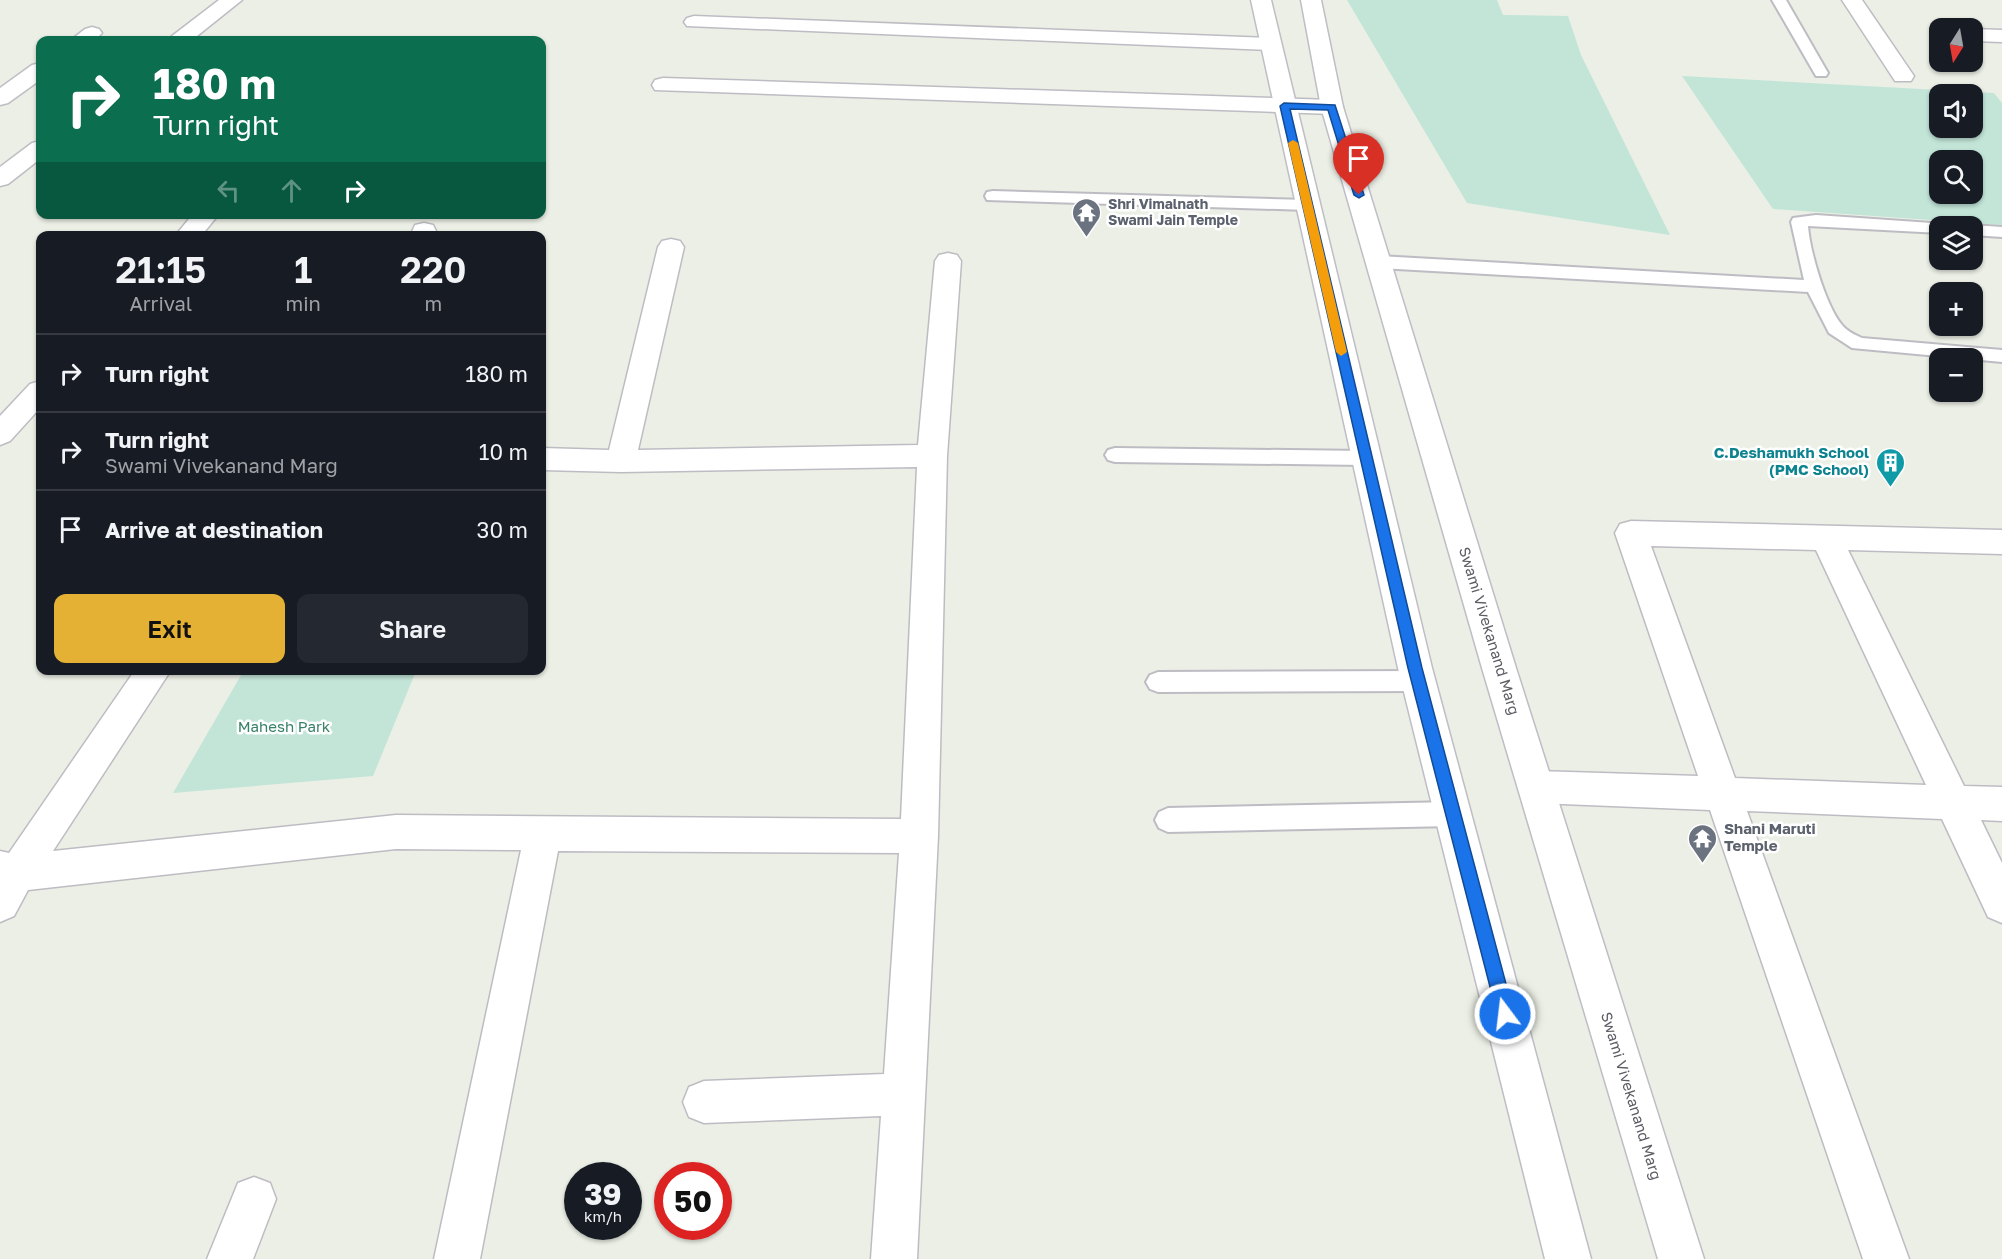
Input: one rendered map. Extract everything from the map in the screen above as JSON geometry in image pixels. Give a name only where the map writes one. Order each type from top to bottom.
[{"type":"street","points":[[184,36],[232,0]]},
{"type":"street","points":[[1261,0],[1419,681],[1568,1259]]},
{"type":"street","name":"Swami Vivekanand Marg","points":[[1311,0],[1332,107],[1681,1259]]},
{"type":"street","points":[[1852,0],[1903,76]]},
{"type":"street","points":[[694,22],[1270,44]]},
{"type":"street","points":[[1983,35],[2002,36]]},
{"type":"street","points":[[0,98],[36,73]]},
{"type":"street","points":[[663,85],[1332,107]]},
{"type":"street","points":[[0,179],[36,151]]},
{"type":"street","points":[[192,231],[202,219]]},
{"type":"street","points":[[621,461],[671,247]]},
{"type":"street","points":[[894,1259],[919,836],[932,456],[948,261]]},
{"type":"street","points":[[0,435],[36,395]]},
{"type":"street","points":[[546,459],[621,461],[932,456]]},
{"type":"street","points":[[1886,1259],[1631,532],[2002,542]]},
{"type":"street","points":[[1826,538],[2002,904]]},
{"type":"street","points":[[6,882],[151,675]]},
{"type":"street","points":[[1537,787],[2002,804]]},
{"type":"street","points":[[6,882],[396,832],[919,836]]},
{"type":"street","points":[[457,1259],[543,833]]},
{"type":"street","points":[[704,1102],[904,1094]]},
{"type":"street","points":[[230,1259],[254,1199]]},
{"type":"lane","points":[[1779,0],[1821,73]]},
{"type":"lane","points":[[993,196],[1308,205]]},
{"type":"lane","points":[[1929,227],[1816,220],[1799,222],[1799,235],[1816,287],[1835,329],[1858,344],[2002,356]]},
{"type":"lane","points":[[1983,231],[2002,232]]},
{"type":"lane","points":[[1379,262],[1816,287]]},
{"type":"lane","points":[[1115,454],[1366,458]]},
{"type":"lane","points":[[1158,682],[1419,681]]},
{"type":"lane","points":[[1168,820],[1454,814]]},
{"type":"green space","points":[[1347,0],[1497,0],[1503,15],[1568,16],[1581,55],[1670,235],[1467,203]]},
{"type":"green space","points":[[1682,76],[1929,89],[1929,138],[1983,138],[1983,92],[1994,93],[2002,103],[2002,225],[1983,224],[1983,216],[1929,216],[1929,220],[1773,209]]},
{"type":"green space","name":"Mahesh Park","points":[[241,675],[414,675],[373,776],[173,793]]},
{"type":"slow traffic","points":[[1293,143],[1341,352]]},
{"type":"place","name":"Shri Vimalnath Swami Jain Temple","points":[[1087,238]]},
{"type":"place","name":"C.Deshamukh School (PMC School)","points":[[1890,488]]},
{"type":"place","name":"Shani Maruti Temple","points":[[1703,864]]},
{"type":"route","points":[[1359,195],[1332,107],[1284,106],[1415,668],[1505,1014]]}]
